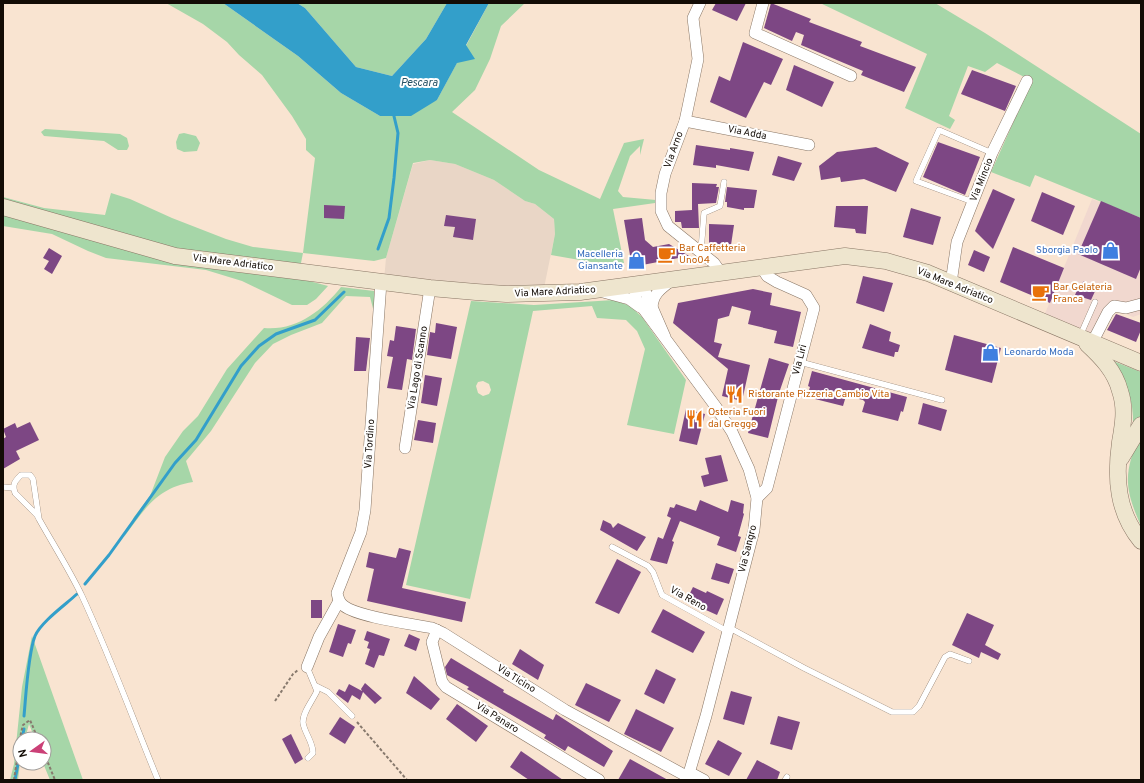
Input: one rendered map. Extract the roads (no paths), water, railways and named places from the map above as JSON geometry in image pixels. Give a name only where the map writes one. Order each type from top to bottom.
[{"type":"main road","name":"Via Mare Adriatico","points":[[3,207],[175,256],[430,288],[506,294],[580,292],[845,256],[886,261],[928,273],[1141,363]]},
{"type":"main road","points":[[1086,340],[1103,360],[1116,380],[1121,392],[1124,424],[1117,481],[1124,514],[1141,541]]},
{"type":"main road","points":[[1119,463],[1141,425]]},
{"type":"street","name":"Via Arno","points":[[700,3],[693,18],[698,59],[685,121],[665,174],[661,193],[661,211],[668,226],[701,251],[714,263],[721,273]]},
{"type":"street","points":[[763,3],[755,33],[851,76]]},
{"type":"street","name":"Via Mincio","points":[[951,283],[957,242],[992,153],[1027,81]]},
{"type":"street","name":"Via Adda","points":[[685,121],[809,145]]},
{"type":"street","name":"Via Liri","points":[[756,498],[767,488],[814,308],[806,294],[777,282],[767,276],[761,267]]},
{"type":"street","points":[[648,308],[660,289],[672,280]]},
{"type":"street","name":"Via Tordino","points":[[339,601],[337,593],[361,532],[366,510],[381,282]]},
{"type":"street","name":"Via Sangro","points":[[634,285],[636,299],[648,308],[665,337],[732,432],[749,469],[756,498],[754,530],[706,716],[688,776]]},
{"type":"street","name":"Via Lago di Scanno","points":[[405,448],[430,288]]},
{"type":"street","name":"Via Sangro","points":[[596,290],[629,299],[648,308]]},
{"type":"street","points":[[1086,340],[1114,306],[1126,308],[1141,304]]},
{"type":"street","points":[[307,667],[319,637],[339,601]]},
{"type":"street","name":"Via Ticino","points":[[339,601],[342,606],[360,613],[437,630],[565,710],[688,776],[704,780]]},
{"type":"street","name":"Via Panaro","points":[[437,630],[432,642],[442,682],[446,687],[599,780]]},
{"type":"lane","points":[[973,202],[916,181],[939,130],[992,153]]},
{"type":"lane","points":[[701,251],[704,213],[720,206],[724,182]]},
{"type":"lane","points":[[1086,340],[1095,302]]},
{"type":"lane","points":[[800,362],[942,400]]},
{"type":"lane","points":[[39,518],[34,484],[30,475],[21,475],[15,481],[13,488],[15,493],[39,518],[81,595],[103,643],[158,780]]},
{"type":"lane","points":[[3,487],[13,488]]},
{"type":"lane","name":"Via Reno","points":[[612,547],[648,566],[653,572],[662,595],[892,712],[913,712],[919,706],[945,657],[950,654],[969,661]]},
{"type":"lane","points":[[307,667],[317,691],[304,716],[303,723],[313,746],[313,753],[308,758]]},
{"type":"lane","points":[[316,686],[328,692],[352,716]]},
{"type":"water","name":"Pescara","points":[[223,3],[297,3],[305,8],[356,67],[392,76],[426,39],[447,3],[489,3],[466,45],[475,59],[457,63],[437,100],[411,116],[380,116],[341,93],[298,56]]},
{"type":"waterway","points":[[378,249],[389,218],[394,178],[398,133],[393,112]]},
{"type":"waterway","points":[[85,584],[109,555],[175,463],[196,440],[241,366],[259,346],[276,334],[315,320],[344,292]]},
{"type":"waterway","points":[[24,716],[29,664],[35,636],[42,625],[77,594]]},
{"type":"waterway","points":[[15,780],[17,771]]},
{"type":"place","name":"Sborgia Paolo","points":[[1111,250]]},
{"type":"place","name":"Bar Caffetteria Uno04","points":[[666,254]]},
{"type":"place","name":"Macelleria Giansante","points":[[636,260]]},
{"type":"place","name":"Bar Gelateria Franca","points":[[1040,293]]},
{"type":"place","name":"Leonardo Moda","points":[[991,352]]},
{"type":"place","name":"Ristorante Pizzeria Cambio Vita","points":[[735,394]]},
{"type":"place","name":"Osteria Fuori dal Gregge","points":[[695,418]]}]
